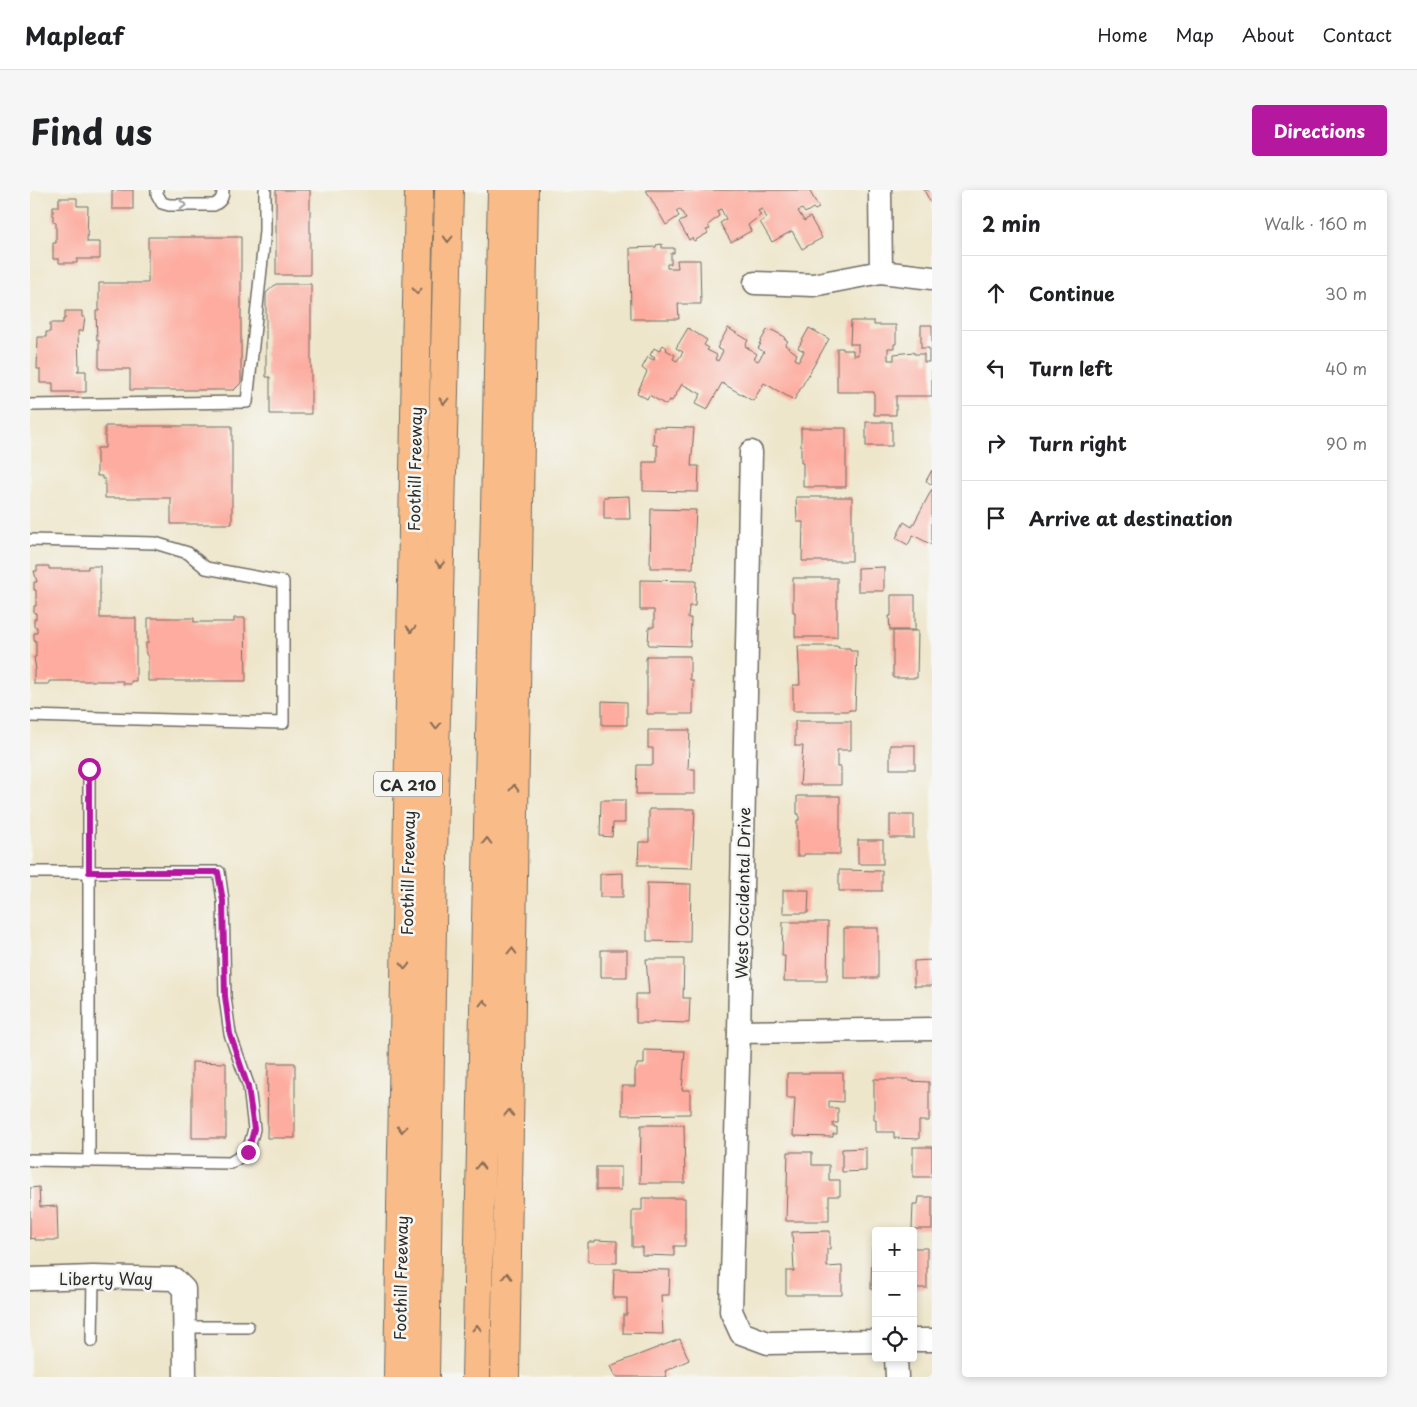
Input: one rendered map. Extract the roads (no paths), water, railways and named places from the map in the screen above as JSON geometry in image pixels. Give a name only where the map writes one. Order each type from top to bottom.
[{"type":"highway","name":"Foothill Freeway","points":[[398,1377],[419,190]]},
{"type":"highway","points":[[424,1377],[434,796],[449,190]]},
{"type":"highway","points":[[476,1377],[502,190]]},
{"type":"highway","points":[[505,1377],[524,190]]},
{"type":"street","points":[[880,190],[881,272]]},
{"type":"street","points":[[756,283],[813,285],[881,272],[932,278]]},
{"type":"street","name":"West Occidental Drive","points":[[751,452],[739,1032],[731,1311],[741,1333],[768,1343],[872,1341]]},
{"type":"street","points":[[739,1032],[932,1029]]},
{"type":"street","name":"Liberty Way","points":[[30,1279],[162,1278],[174,1280],[180,1283],[184,1289],[185,1327]]},
{"type":"street","points":[[185,1327],[185,1377]]},
{"type":"street","points":[[917,1340],[932,1340]]},
{"type":"street","points":[[896,1362],[897,1377]]},
{"type":"lane","points":[[157,192],[162,203],[169,205],[214,205],[220,202],[223,190]]},
{"type":"lane","points":[[30,405],[247,402],[265,231],[265,190]]},
{"type":"lane","points":[[30,540],[155,543],[188,553],[206,568],[283,582],[283,723],[30,716]]},
{"type":"lane","points":[[89,769],[89,1160]]},
{"type":"lane","points":[[30,872],[218,872],[223,901],[225,996],[230,1034],[248,1087],[254,1129],[248,1152],[230,1163],[30,1160]]},
{"type":"lane","points":[[92,1341],[93,1278]]},
{"type":"lane","points":[[185,1327],[248,1328]]}]
